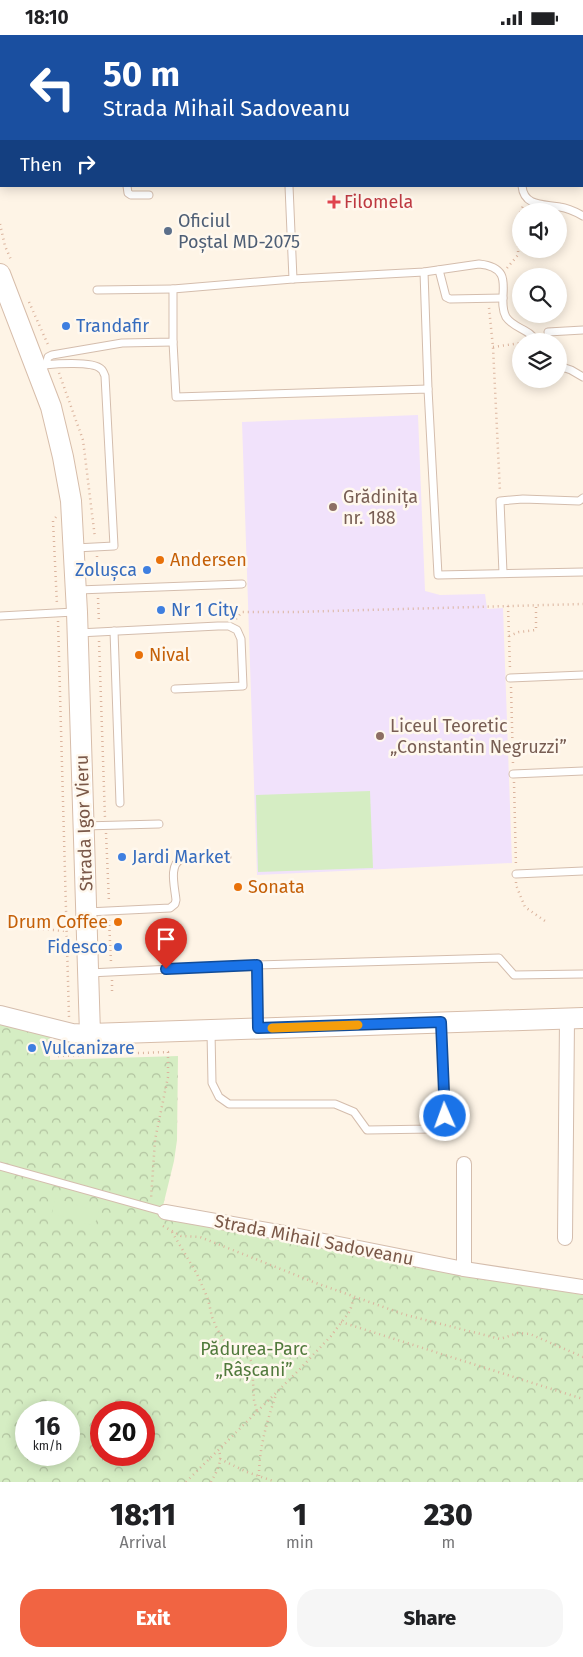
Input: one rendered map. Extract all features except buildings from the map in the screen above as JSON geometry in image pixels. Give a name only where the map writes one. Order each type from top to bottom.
[{"type":"main road","name":"Strada Igor Vieru","points":[[0,274],[41,365],[58,432],[71,501],[78,633],[90,1034]]},
{"type":"main road","points":[[90,1034],[575,1019]]},
{"type":"street","points":[[0,1015],[72,1033],[90,1034]]},
{"type":"street","points":[[565,1238],[575,1019]]},
{"type":"street","points":[[464,1164],[464,1269]]},
{"type":"street","name":"Strada Mihail Sadoveanu","points":[[159,1210],[464,1269],[583,1287]]},
{"type":"lane","points":[[127,187],[128,193],[131,195],[149,195]]},
{"type":"lane","points":[[290,187],[293,279]]},
{"type":"lane","points":[[522,187],[526,198],[538,205],[562,207],[583,216]]},
{"type":"lane","points":[[97,290],[173,289],[293,279],[424,272],[479,264],[488,265],[496,269],[501,275],[504,283],[503,306],[507,317],[513,325],[530,333]]},
{"type":"lane","points":[[439,270],[446,297],[450,299],[503,298]]},
{"type":"lane","points":[[424,272],[438,575],[583,572]]},
{"type":"lane","points":[[173,289],[176,397],[428,389]]},
{"type":"lane","points":[[548,332],[583,330]]},
{"type":"lane","points":[[41,365],[52,355],[122,343],[173,342]]},
{"type":"lane","points":[[41,365],[73,363],[97,367],[102,369],[105,376],[114,546],[75,549]]},
{"type":"lane","points":[[567,368],[583,377]]},
{"type":"lane","points":[[503,573],[500,501],[523,499],[579,501],[583,499]]},
{"type":"lane","points":[[76,590],[242,584]]},
{"type":"lane","points":[[0,616],[77,612]]},
{"type":"lane","points":[[78,633],[229,626],[237,630],[241,639],[243,686],[175,689]]},
{"type":"lane","points":[[114,631],[120,803]]},
{"type":"lane","points":[[510,678],[583,675]]},
{"type":"lane","points":[[513,774],[583,771]]},
{"type":"lane","points":[[84,826],[159,823]]},
{"type":"lane","points":[[86,912],[170,908],[175,904],[176,900],[174,866],[177,860],[227,857]]},
{"type":"lane","points":[[516,874],[583,871]]},
{"type":"lane","points":[[88,973],[257,965],[499,958],[514,975],[583,974]]},
{"type":"lane","points":[[257,965],[258,1028]]},
{"type":"lane","points":[[211,1029],[212,1083],[219,1097],[229,1104],[335,1104],[354,1112],[367,1130],[433,1129],[440,1127],[445,1116],[441,1022]]},
{"type":"lane","points":[[0,1166],[159,1210]]},
{"type":"path","points":[[501,275],[518,255],[519,215],[526,198]]},
{"type":"path","points":[[488,299],[493,347],[500,501]]},
{"type":"path","points":[[493,347],[512,344]]},
{"type":"path","points":[[57,515],[54,521],[69,1017]]},
{"type":"path","points":[[229,626],[242,612],[583,604]]},
{"type":"path","points":[[509,635],[536,630],[536,605]]},
{"type":"path","points":[[508,606],[516,885],[525,907],[545,921]]},
{"type":"path","points":[[8,927],[67,931]]},
{"type":"path","points":[[58,1056],[168,1052],[168,1077],[155,1140],[151,1201],[159,1210],[158,1221],[172,1231],[181,1236],[200,1237],[243,1255],[406,1315],[500,1339],[518,1333],[530,1334],[583,1357]]},
{"type":"path","points":[[172,1231],[197,1274],[208,1299],[217,1329],[226,1343],[248,1355],[252,1363],[254,1400],[257,1412]]},
{"type":"path","points":[[186,1482],[219,1451],[331,1336],[350,1311],[354,1297]]},
{"type":"path","points":[[341,1322],[583,1399]]},
{"type":"path","points":[[259,1476],[266,1423],[276,1393]]},
{"type":"path","points":[[211,1482],[219,1464],[219,1451]]},
{"type":"path","points":[[220,1459],[274,1482]]},
{"type":"path","points":[[269,1482],[274,1482]]},
{"type":"shaded area","name":"Liceul Teoretic „Constantin Negruzzi”","points":[[418,415],[425,591],[440,595],[485,594],[487,609],[503,608],[512,863],[257,875],[242,422]]},
{"type":"green space","points":[[370,791],[373,868],[258,872],[256,795]]},
{"type":"green space","name":"Pădurea-Parc „Râșcani”","points":[[0,1010],[50,1019],[50,1060],[178,1056],[177,1140],[174,1161],[161,1214],[464,1274],[583,1295],[583,1482],[0,1482]]},
{"type":"green space","points":[[55,1198],[99,1212],[94,1226],[52,1213]]},
{"type":"slow traffic","points":[[272,1028],[358,1025]]},
{"type":"place","name":"Filomela","points":[[334,202]]},
{"type":"place","name":"Oficiul Poștal MD-2075","points":[[168,231]]},
{"type":"place","name":"Trandafir","points":[[66,326]]},
{"type":"place","name":"Grădinița nr. 188","points":[[333,507]]},
{"type":"place","name":"Andersen","points":[[160,560]]},
{"type":"place","name":"Zolușca","points":[[147,570]]},
{"type":"place","name":"Nr 1 City","points":[[161,610]]},
{"type":"place","name":"Nival","points":[[139,655]]},
{"type":"place","name":"Liceul Teoretic „Constantin Negruzzi”","points":[[380,736]]},
{"type":"place","name":"Jardi Market","points":[[122,857]]},
{"type":"place","name":"Sonata","points":[[238,887]]},
{"type":"place","name":"Drum Coffee","points":[[118,922]]},
{"type":"place","name":"Fidesco","points":[[118,947]]},
{"type":"place","name":"Vulcanizare","points":[[32,1048]]},
{"type":"route","points":[[166,969],[257,965],[258,1028],[441,1022],[445,1116]]}]
